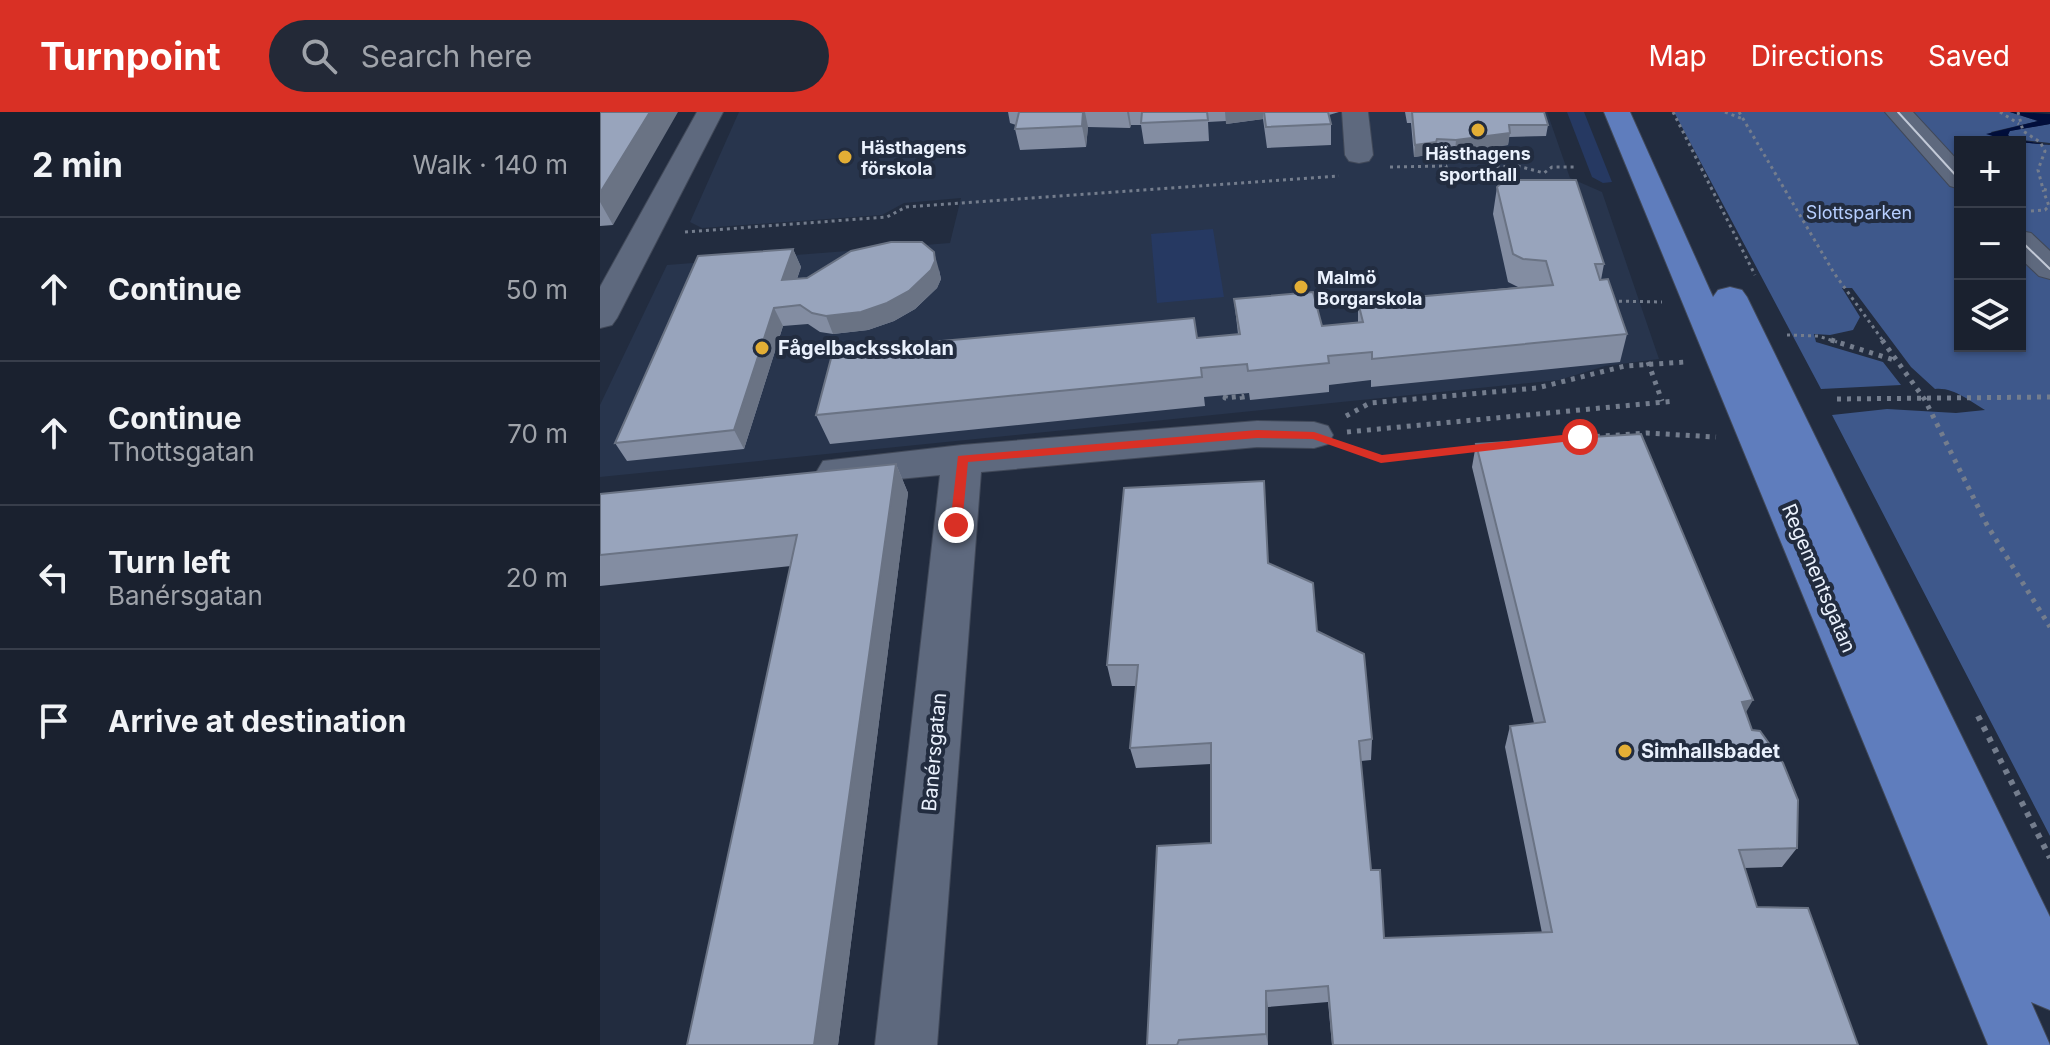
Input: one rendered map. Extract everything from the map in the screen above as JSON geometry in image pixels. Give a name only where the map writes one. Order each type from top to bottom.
[{"type":"main road","name":"Regementsgatan","points":[[1617,112],[2019,1045]]},
{"type":"main road","name":"Regementsgatan","points":[[1643,112],[2050,980]]},
{"type":"street","points":[[600,318],[710,112]]},
{"type":"street","points":[[1353,165],[1355,112]]},
{"type":"street","points":[[1898,112],[1954,173]]},
{"type":"street","points":[[600,259],[639,246]]},
{"type":"street","points":[[2026,246],[2050,269]]},
{"type":"street","points":[[797,475],[1257,434],[1314,435]]},
{"type":"street","name":"Banérsgatan","points":[[906,1045],[962,458]]},
{"type":"path","points":[[1725,112],[1743,119]]},
{"type":"path","points":[[1739,112],[1834,273],[1925,400],[1987,525],[2050,627]]},
{"type":"path","points":[[2000,112],[2041,143],[2045,151],[2038,165],[2038,179],[2049,206],[2045,210],[2026,212]]},
{"type":"path","points":[[2008,117],[2018,115],[2021,126]]},
{"type":"path","points":[[639,246],[887,217],[906,207],[1353,165]]},
{"type":"path","points":[[1389,167],[1446,166],[1448,177],[1490,175],[1488,167],[1518,166],[1544,173],[1552,167],[1576,167]]},
{"type":"path","points":[[2043,189],[2050,191]]},
{"type":"path","points":[[1606,300],[1663,302]]},
{"type":"path","points":[[1785,334],[1818,336],[1898,361]]},
{"type":"path","points":[[1314,435],[1370,403],[1537,388],[1648,362],[1686,362]]},
{"type":"path","points":[[1648,362],[1662,401]]},
{"type":"path","points":[[1837,399],[2050,397]]},
{"type":"path","points":[[1314,435],[1675,401]]},
{"type":"path","points":[[1534,442],[1647,433],[1714,437]]},
{"type":"path","points":[[1314,435],[1381,459],[1488,447]]},
{"type":"shaded area","points":[[739,112],[1547,112],[1570,178],[1602,192],[1659,359],[1605,366],[1559,380],[600,477],[600,405],[667,265],[950,243],[961,198],[904,203],[882,215],[702,228],[690,222]]},
{"type":"shaded area","points":[[1567,112],[1584,112],[1612,182],[1603,183],[1592,177]]},
{"type":"shaded area","points":[[2010,112],[2050,114],[2050,124],[2010,131],[2009,136],[1986,134],[2038,121]]},
{"type":"shaded area","points":[[1213,229],[1224,297],[1157,303],[1151,234]]},
{"type":"green space","name":"Slottsparken","points":[[1674,112],[2010,112],[2038,121],[1991,132],[1994,136],[1954,136],[1954,352],[2026,352],[2026,143],[2050,145],[2050,836],[1832,415],[1887,409],[1956,413],[1985,410],[1955,392],[1935,389],[1911,367],[1852,288],[1842,288],[1860,317],[1853,330],[1830,335],[1814,334],[1816,342],[1883,362],[1901,385],[1821,389]]},
{"type":"green space","points":[[2050,124],[2050,143],[2026,140],[2026,136],[2009,136],[2009,131]]},
{"type":"building","points":[[600,112],[650,112],[600,193]]},
{"type":"building","points":[[1019,112],[1083,112],[1082,126],[1015,129]]},
{"type":"building","points":[[1142,112],[1207,112],[1208,120],[1141,123]]},
{"type":"building","points":[[1264,112],[1328,112],[1331,124],[1266,127]]},
{"type":"building","name":"Hästhagens sporthall","points":[[1412,112],[1544,112],[1548,125],[1509,125],[1510,133],[1456,140],[1437,139],[1436,142],[1415,145]]},
{"type":"building","points":[[1505,180],[1576,180],[1604,264],[1595,264],[1600,280],[1608,279],[1627,334],[1372,359],[1372,352],[1328,356],[1329,363],[1248,371],[1247,364],[1201,368],[1202,377],[816,415],[833,351],[1194,318],[1197,338],[1240,334],[1234,299],[1313,292],[1322,326],[1363,322],[1358,302],[1553,285],[1546,261],[1523,259],[1513,254],[1497,187]]},
{"type":"building","points":[[891,242],[922,242],[934,252],[935,261],[931,270],[909,291],[861,312],[826,316],[812,313],[800,305],[774,308],[734,430],[615,443],[698,256],[793,249],[782,280],[807,278],[851,251]]},
{"type":"building","name":"Simhallsbadet","points":[[1641,434],[1753,700],[1742,702],[1752,730],[1760,731],[1783,763],[1798,800],[1797,848],[1739,850],[1757,907],[1808,908],[1858,1045],[1333,1045],[1328,986],[1266,991],[1266,1034],[1179,1040],[1177,1045],[1147,1045],[1157,846],[1211,843],[1211,743],[1130,748],[1138,665],[1107,665],[1124,488],[1264,481],[1268,563],[1313,583],[1317,631],[1364,654],[1372,739],[1359,741],[1371,870],[1380,870],[1384,938],[1552,932],[1510,726],[1545,722],[1476,444]]},
{"type":"building","points":[[896,464],[814,1045],[687,1045],[797,535],[600,555],[600,494]]},
{"type":"tram line","points":[[1898,112],[1954,173]]},
{"type":"tram line","points":[[2026,246],[2050,269]]},
{"type":"place","name":"Hästhagens sporthall","points":[[1478,130]]},
{"type":"place","name":"Hästhagens förskola","points":[[845,157]]},
{"type":"place","name":"Malmö Borgarskola","points":[[1301,287]]},
{"type":"place","name":"Fågelbacksskolan","points":[[762,348]]},
{"type":"place","name":"Simhallsbadet","points":[[1625,751]]},
{"type":"route","points":[[956,525],[962,458],[1257,434],[1314,435],[1381,459],[1580,437]]}]
